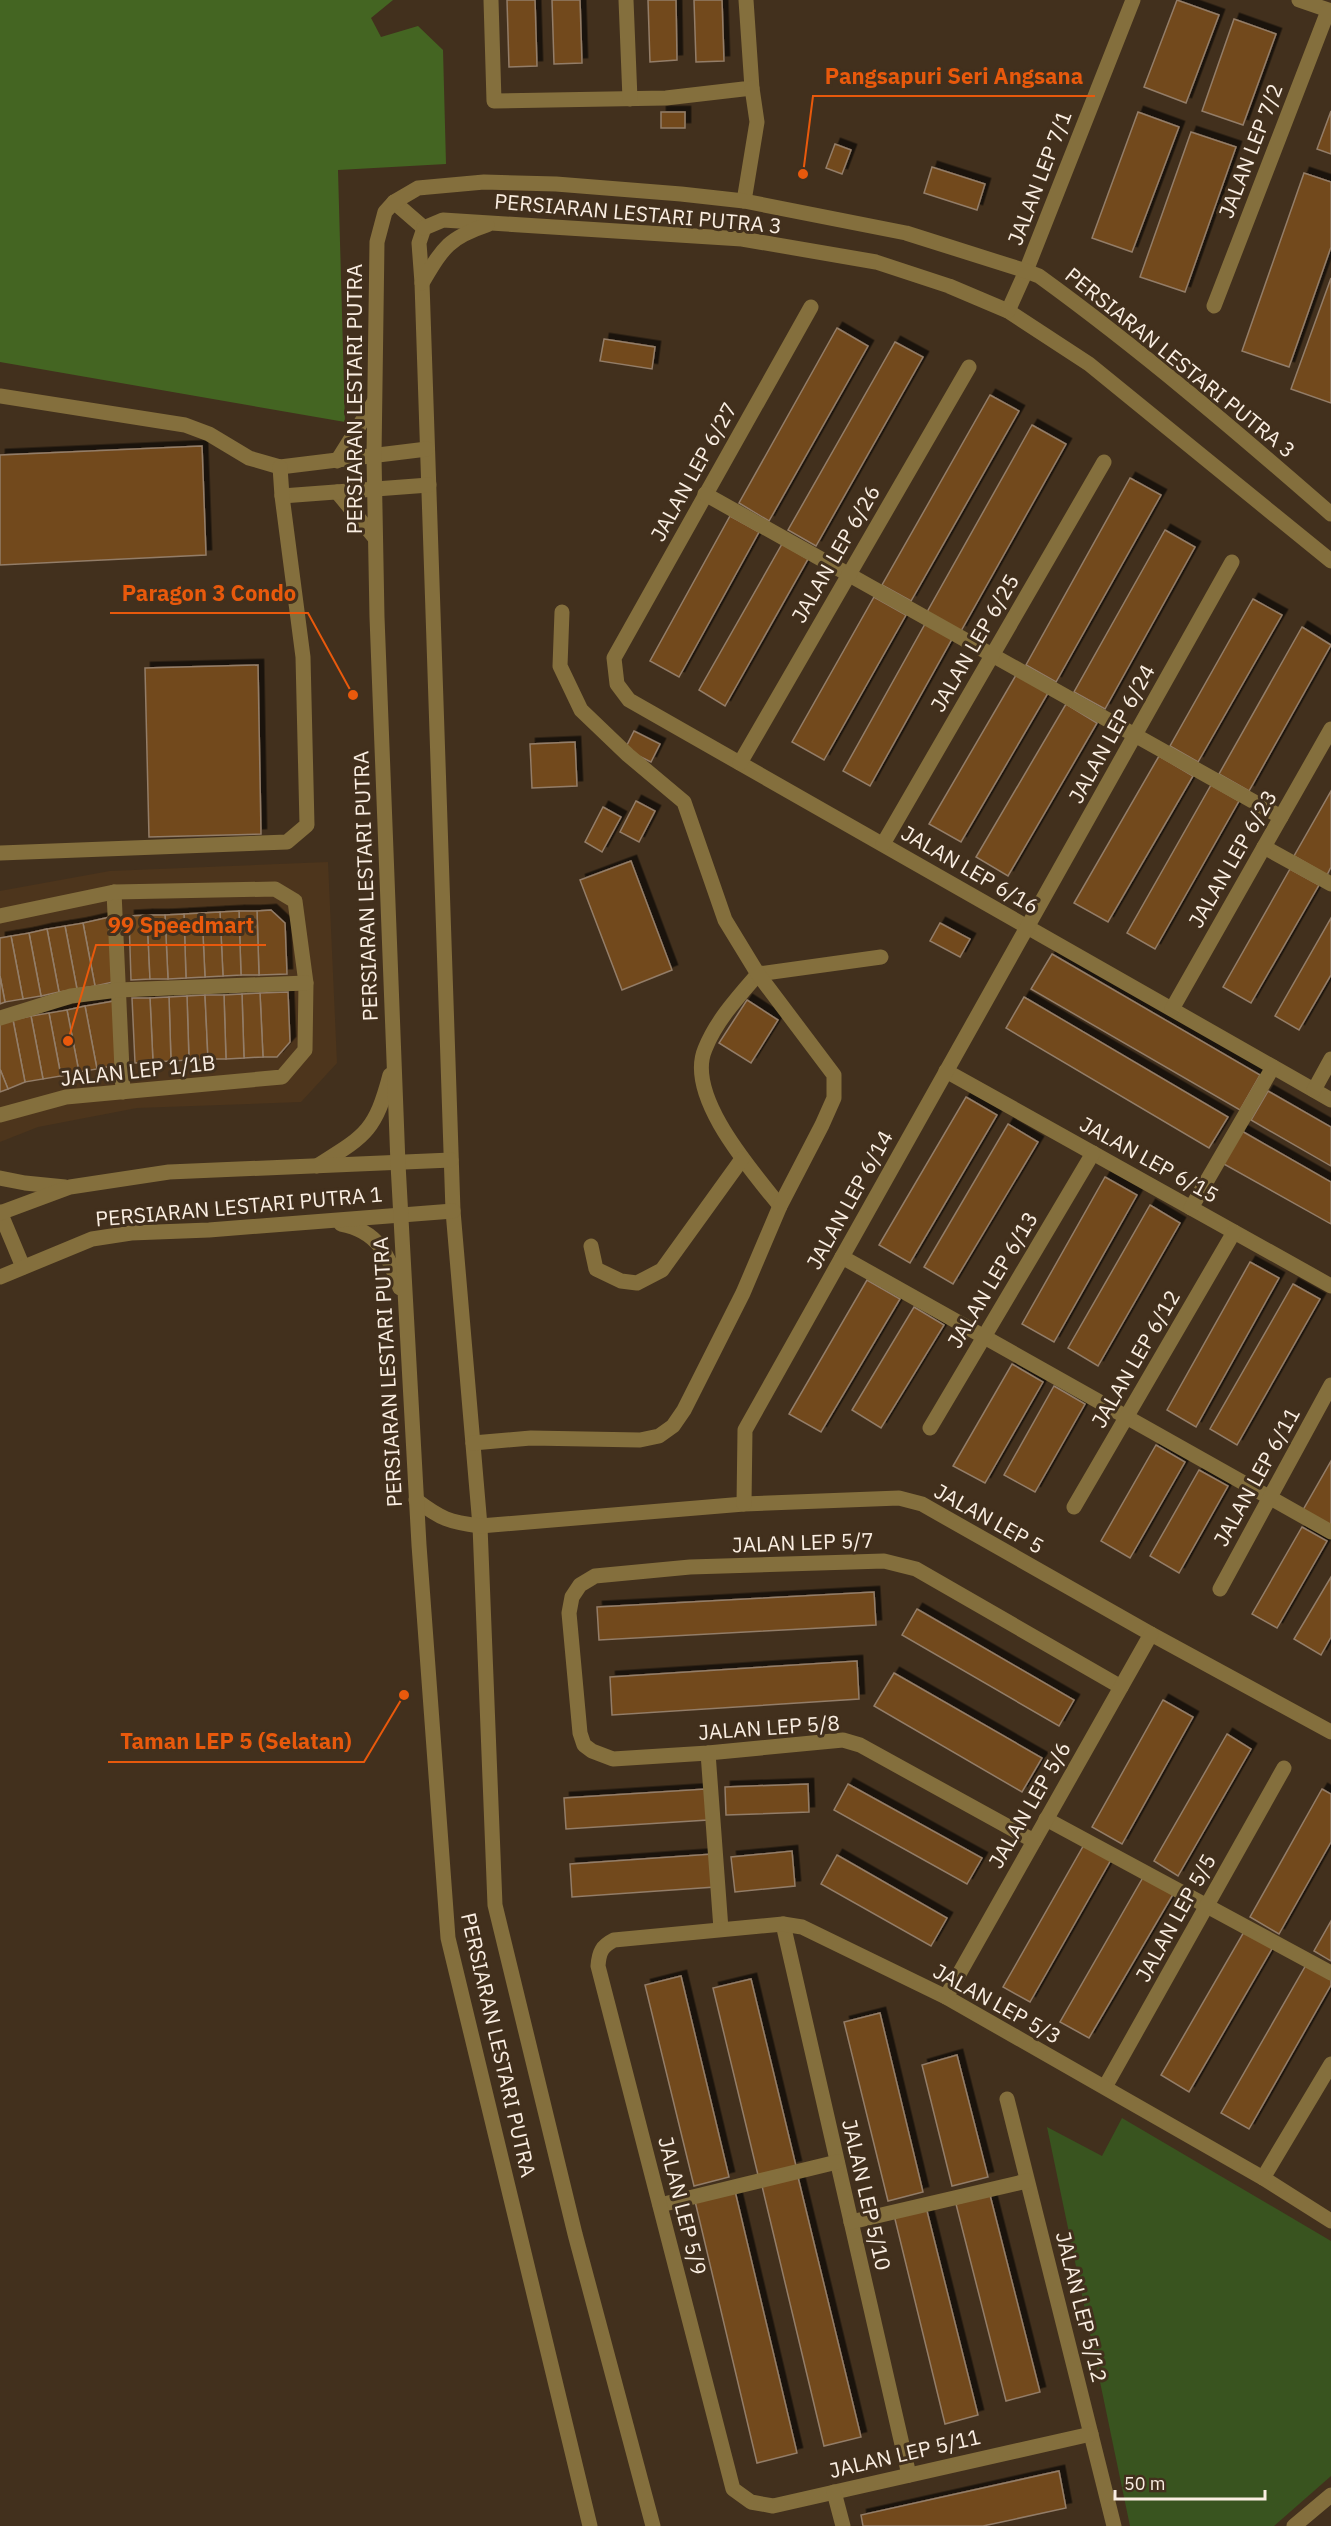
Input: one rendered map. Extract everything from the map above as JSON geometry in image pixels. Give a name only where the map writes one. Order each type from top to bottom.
[{"type":"street","points":[[491,0],[494,101],[666,98],[752,88]]},
{"type":"street","points":[[626,0],[630,99]]},
{"type":"street","points":[[744,201],[757,122],[752,88],[746,0]]},
{"type":"street","name":"JALAN LEP 7/1","points":[[1008,311],[1026,271],[1132,0]]},
{"type":"street","points":[[1299,0],[1330,11]]},
{"type":"street","name":"JALAN LEP 7/2","points":[[1214,306],[1330,11]]},
{"type":"street","name":"PERSIARAN LESTARI PUTRA 3","points":[[394,202],[418,188],[484,182],[556,184],[681,194],[744,201],[906,233],[1026,271],[1039,276],[1115,331],[1218,415],[1331,514]]},
{"type":"street","points":[[394,202],[424,228]]},
{"type":"street","name":"PERSIARAN LESTARI PUTRA","points":[[394,202],[381,220],[377,242],[374,402],[375,538],[405,1302],[416,1500],[448,1938],[590,2526]]},
{"type":"street","name":"PERSIARAN LESTARI PUTRA 3","points":[[424,228],[443,220],[495,222],[753,241],[876,262],[949,286],[1008,311],[1089,364],[1331,561]]},
{"type":"street","points":[[422,283],[439,254],[450,243],[461,234],[495,222]]},
{"type":"street","name":"PERSIARAN LESTARI PUTRA","points":[[424,228],[419,243],[446,952],[453,1211],[480,1526],[495,1905],[575,2234],[653,2526]]},
{"type":"street","name":"JALAN LEP 6/27","points":[[614,658],[810,307]]},
{"type":"street","name":"JALAN LEP 6/26","points":[[740,762],[969,368]]},
{"type":"street","points":[[0,396],[185,424],[209,434],[224,445],[260,463],[280,467],[428,450]]},
{"type":"street","points":[[337,461],[374,402]]},
{"type":"street","name":"JALAN LEP 6/25","points":[[883,844],[1104,462]]},
{"type":"street","points":[[0,853],[287,843],[307,825],[303,657],[280,467]]},
{"type":"street","points":[[282,496],[429,485]]},
{"type":"street","points":[[337,492],[375,538]]},
{"type":"street","points":[[705,494],[1281,817]]},
{"type":"street","name":"JALAN LEP 6/24","points":[[1027,927],[1232,562]]},
{"type":"street","points":[[473,1443],[531,1438],[640,1440],[659,1436],[673,1426],[684,1410],[743,1293],[780,1206],[834,1098],[834,1074],[758,974],[724,920],[684,802],[628,755],[581,710],[560,666],[562,612]]},
{"type":"street","name":"JALAN LEP 6/16","points":[[614,658],[617,684],[629,700],[1331,1100]]},
{"type":"street","name":"JALAN LEP 6/23","points":[[1172,1009],[1331,729]]},
{"type":"street","points":[[1264,847],[1331,884]]},
{"type":"street","points":[[0,916],[114,892],[275,889],[295,901],[306,983],[118,990],[70,996],[0,1018]]},
{"type":"street","points":[[114,892],[123,1092]]},
{"type":"street","name":"JALAN LEP 6/14","points":[[744,1504],[744,1430],[1027,927]]},
{"type":"street","points":[[780,1206],[742,1159],[711,1111],[703,1073],[704,1051],[729,1007],[758,974],[881,957]]},
{"type":"street","name":"JALAN LEP 1/1B","points":[[0,1115],[66,1097],[282,1077],[305,1050],[306,983]]},
{"type":"street","points":[[317,1167],[358,1140],[372,1126],[383,1101],[394,1057]]},
{"type":"street","points":[[1314,1090],[1331,1059]]},
{"type":"street","points":[[1191,1208],[1273,1067]]},
{"type":"street","name":"JALAN LEP 6/15","points":[[946,1071],[1331,1286]]},
{"type":"street","name":"JALAN LEP 6/13","points":[[930,1428],[1093,1153]]},
{"type":"street","points":[[591,1246],[596,1269],[621,1281],[637,1283],[662,1270],[742,1159]]},
{"type":"street","name":"PERSIARAN LESTARI PUTRA 1","points":[[0,1213],[70,1187],[169,1172],[451,1160]]},
{"type":"street","points":[[0,1178],[70,1187]]},
{"type":"street","name":"PERSIARAN LESTARI PUTRA 1","points":[[0,1277],[92,1239],[131,1233],[209,1230],[453,1211]]},
{"type":"street","points":[[0,1213],[23,1267]]},
{"type":"street","points":[[322,1221],[358,1227],[373,1239],[387,1253],[405,1302]]},
{"type":"street","name":"JALAN LEP 6/12","points":[[1074,1507],[1234,1232]]},
{"type":"street","points":[[842,1257],[1331,1532]]},
{"type":"street","name":"JALAN LEP 6/11","points":[[1220,1589],[1331,1385]]},
{"type":"street","name":"JALAN LEP 5","points":[[416,1500],[439,1518],[480,1526],[744,1504],[898,1498],[922,1504],[1151,1634],[1331,1732]]},
{"type":"street","name":"JALAN LEP 5/7","points":[[592,1751],[584,1745],[580,1733],[568,1613],[572,1597],[580,1585],[595,1576],[690,1567],[884,1561],[916,1569],[1121,1687]]},
{"type":"street","name":"JALAN LEP 5/6","points":[[946,1997],[1151,1634]]},
{"type":"street","name":"JALAN LEP 5/8","points":[[592,1751],[613,1759],[708,1753],[843,1740],[860,1745],[1034,1841]]},
{"type":"street","points":[[708,1753],[721,1929]]},
{"type":"street","name":"JALAN LEP 5/5","points":[[1105,2087],[1284,1768]]},
{"type":"street","points":[[1046,1819],[1331,1973]]},
{"type":"street","name":"JALAN LEP 5/3","points":[[614,1940],[783,1924],[816,1932],[946,1997],[1263,2178],[1331,2221]]},
{"type":"street","name":"JALAN LEP 5/10","points":[[783,1924],[909,2475]]},
{"type":"street","name":"JALAN LEP 5/9","points":[[614,1940],[602,1948],[598,1966],[733,2489]]},
{"type":"street","points":[[1263,2178],[1331,2064]]},
{"type":"street","name":"JALAN LEP 5/12","points":[[1007,2099],[1114,2526]]},
{"type":"street","points":[[660,2205],[837,2162]]},
{"type":"street","points":[[851,2222],[1027,2181]]},
{"type":"street","name":"JALAN LEP 5/11","points":[[733,2489],[751,2502],[773,2506],[1090,2433]]},
{"type":"street","points":[[834,2492],[843,2526]]},
{"type":"street","points":[[1294,2526],[1331,2495]]},
{"type":"shaded area","points":[[328,862],[337,1063],[301,1102],[137,1108],[38,1127],[0,1142],[0,891],[110,871]]},
{"type":"green space","points":[[0,0],[393,0],[371,18],[381,37],[418,26],[443,50],[446,164],[338,170],[345,422],[0,362]]},
{"type":"green space","points":[[1122,2118],[1331,2241],[1331,2476],[1274,2526],[1130,2526],[1047,2127],[1102,2156]]},
{"type":"building","points":[[507,0],[535,0],[537,66],[509,67]]},
{"type":"building","points":[[552,0],[580,0],[582,63],[554,64]]},
{"type":"building","points":[[648,0],[676,0],[677,60],[650,62]]},
{"type":"building","points":[[694,0],[722,0],[724,61],[696,62]]},
{"type":"building","points":[[1177,0],[1219,15],[1186,103],[1144,87]]},
{"type":"building","points":[[1234,19],[1276,34],[1243,125],[1202,111]]},
{"type":"building","points":[[1331,111],[1331,154],[1317,149]]},
{"type":"building","points":[[661,112],[685,112],[685,128],[661,128]]},
{"type":"building","points":[[1138,112],[1179,127],[1132,252],[1092,238]]},
{"type":"building","points":[[1191,132],[1236,147],[1185,292],[1140,277]]},
{"type":"building","points":[[835,144],[851,150],[842,174],[826,168]]},
{"type":"building","points":[[932,167],[985,184],[977,210],[924,193]]},
{"type":"building","points":[[1304,173],[1331,182],[1331,247],[1289,367],[1242,351]]},
{"type":"building","points":[[1331,278],[1331,403],[1291,389]]},
{"type":"building","points":[[837,328],[868,346],[769,521],[739,503]]},
{"type":"building","points":[[604,339],[655,347],[652,369],[600,361]]},
{"type":"building","points":[[895,342],[923,357],[816,546],[788,530]]},
{"type":"building","points":[[990,395],[1019,411],[911,601],[882,585]]},
{"type":"building","points":[[1032,425],[1066,444],[961,631],[927,612]]},
{"type":"building","points":[[202,446],[206,555],[0,565],[0,455]]},
{"type":"building","points":[[1130,478],[1161,495],[1056,682],[1026,665]]},
{"type":"building","points":[[730,516],[759,532],[679,677],[650,661]]},
{"type":"building","points":[[1165,530],[1195,547],[1105,709],[1074,692]]},
{"type":"building","points":[[782,544],[808,559],[725,706],[699,690]]},
{"type":"building","points":[[874,597],[906,615],[824,760],[792,742]]},
{"type":"building","points":[[1253,599],[1282,615],[1198,762],[1170,746]]},
{"type":"building","points":[[925,624],[952,639],[870,786],[843,771]]},
{"type":"building","points":[[1302,627],[1331,645],[1249,791],[1219,774]]},
{"type":"building","points":[[258,665],[261,834],[149,837],[145,668]]},
{"type":"building","points":[[1016,675],[1048,693],[961,842],[929,824]]},
{"type":"building","points":[[1066,704],[1097,723],[1008,876],[976,857]]},
{"type":"building","points":[[634,731],[660,744],[651,762],[625,749]]},
{"type":"building","points":[[575,742],[577,786],[532,788],[530,744]]},
{"type":"building","points":[[1159,756],[1193,776],[1108,922],[1074,903]]},
{"type":"building","points":[[1211,785],[1239,801],[1155,949],[1127,933]]},
{"type":"building","points":[[1331,791],[1331,867],[1327,875],[1294,856]]},
{"type":"building","points":[[636,801],[655,811],[639,842],[620,832]]},
{"type":"building","points":[[603,807],[621,817],[602,852],[585,842]]},
{"type":"building","points":[[631,861],[672,970],[622,990],[580,880]]},
{"type":"building","points":[[1290,869],[1319,885],[1251,1003],[1223,987]]},
{"type":"building","points":[[271,910],[285,923],[287,974],[259,975],[257,911]]},
{"type":"building","points":[[239,911],[257,911],[259,975],[241,975]]},
{"type":"building","points":[[239,911],[241,975],[223,976],[220,912]]},
{"type":"building","points":[[220,912],[223,976],[205,977],[202,913]]},
{"type":"building","points":[[202,913],[205,977],[186,978],[184,914]]},
{"type":"building","points":[[184,914],[186,978],[168,979],[165,915]]},
{"type":"building","points":[[147,915],[150,979],[131,980],[129,916]]},
{"type":"building","points":[[147,915],[165,915],[168,979],[150,979]]},
{"type":"building","points":[[110,917],[113,982],[95,986],[83,923]]},
{"type":"building","points":[[1331,918],[1331,975],[1299,1030],[1275,1016]]},
{"type":"building","points":[[83,923],[95,986],[77,989],[65,926]]},
{"type":"building","points":[[940,923],[970,939],[960,957],[930,941]]},
{"type":"building","points":[[65,926],[77,989],[59,992],[47,929]]},
{"type":"building","points":[[47,929],[59,992],[41,996],[29,933]]},
{"type":"building","points":[[29,933],[41,996],[23,999],[11,936]]},
{"type":"building","points":[[11,936],[23,999],[5,1002],[0,976],[0,938]]},
{"type":"building","points":[[1052,954],[1260,1075],[1240,1110],[1031,989]]},
{"type":"building","points":[[0,976],[5,1002],[0,1004]]},
{"type":"building","points":[[288,992],[290,1042],[277,1057],[263,1057],[260,993]]},
{"type":"building","points":[[260,993],[263,1057],[244,1058],[242,994]]},
{"type":"building","points":[[242,994],[244,1058],[226,1059],[224,995]]},
{"type":"building","points":[[205,995],[208,1059],[189,1060],[187,996]]},
{"type":"building","points":[[205,995],[224,995],[226,1059],[208,1059]]},
{"type":"building","points":[[187,996],[189,1060],[171,1061],[169,997]]},
{"type":"building","points":[[169,997],[171,1061],[153,1062],[150,998]]},
{"type":"building","points":[[1024,997],[1228,1117],[1209,1148],[1006,1028]]},
{"type":"building","points":[[132,998],[150,998],[153,1062],[135,1063]]},
{"type":"building","points":[[747,1000],[778,1020],[751,1063],[719,1043]]},
{"type":"building","points":[[114,1001],[116,1065],[97,1069],[85,1006]]},
{"type":"building","points":[[85,1006],[97,1069],[79,1072],[67,1010]]},
{"type":"building","points":[[67,1010],[79,1072],[61,1076],[49,1013]]},
{"type":"building","points":[[49,1013],[61,1076],[43,1079],[31,1016]]},
{"type":"building","points":[[31,1016],[43,1079],[25,1082],[13,1020]]},
{"type":"building","points":[[13,1020],[25,1082],[8,1089],[0,1069],[0,1023]]},
{"type":"building","points":[[0,1069],[8,1089],[0,1092]]},
{"type":"building","points":[[1268,1091],[1331,1127],[1331,1166],[1251,1120]]},
{"type":"building","points":[[966,1097],[997,1115],[910,1263],[879,1245]]},
{"type":"building","points":[[1008,1124],[1038,1142],[953,1284],[924,1267]]},
{"type":"building","points":[[1240,1130],[1331,1182],[1331,1224],[1222,1163]]},
{"type":"building","points":[[1105,1177],[1137,1195],[1054,1342],[1022,1324]]},
{"type":"building","points":[[1150,1205],[1180,1223],[1098,1366],[1068,1348]]},
{"type":"building","points":[[1250,1262],[1279,1278],[1196,1427],[1167,1410]]},
{"type":"building","points":[[867,1280],[900,1299],[821,1432],[789,1414]]},
{"type":"building","points":[[1293,1284],[1320,1299],[1237,1445],[1210,1429]]},
{"type":"building","points":[[914,1307],[944,1325],[881,1428],[852,1410]]},
{"type":"building","points":[[1012,1364],[1043,1382],[985,1483],[953,1466]]},
{"type":"building","points":[[1054,1386],[1085,1404],[1035,1492],[1004,1475]]},
{"type":"building","points":[[1156,1445],[1185,1462],[1130,1558],[1101,1541]]},
{"type":"building","points":[[1331,1461],[1331,1525],[1303,1510]]},
{"type":"building","points":[[1199,1470],[1228,1486],[1179,1573],[1150,1556]]},
{"type":"building","points":[[1302,1527],[1327,1541],[1277,1628],[1252,1614]]},
{"type":"building","points":[[1331,1577],[1331,1637],[1321,1655],[1294,1639]]},
{"type":"building","points":[[874,1592],[876,1625],[599,1640],[597,1607]]},
{"type":"building","points":[[917,1609],[1074,1700],[1059,1726],[902,1635]]},
{"type":"building","points":[[857,1661],[859,1699],[612,1715],[610,1677]]},
{"type":"building","points":[[894,1673],[1042,1758],[1022,1792],[874,1706]]},
{"type":"building","points":[[1163,1700],[1193,1717],[1122,1844],[1092,1827]]},
{"type":"building","points":[[1227,1734],[1251,1749],[1178,1876],[1154,1861]]},
{"type":"building","points":[[808,1784],[809,1812],[726,1815],[725,1787]]},
{"type":"building","points":[[848,1784],[982,1858],[967,1884],[834,1810]]},
{"type":"building","points":[[706,1789],[708,1820],[566,1829],[564,1798]]},
{"type":"building","points":[[1322,1789],[1331,1794],[1331,1842],[1279,1934],[1250,1917]]},
{"type":"building","points":[[1085,1843],[1112,1858],[1030,2002],[1003,1987]]},
{"type":"building","points":[[792,1851],[795,1886],[735,1892],[731,1857]]},
{"type":"building","points":[[713,1854],[715,1887],[572,1897],[570,1864]]},
{"type":"building","points":[[837,1855],[947,1918],[931,1946],[821,1884]]},
{"type":"building","points":[[1145,1874],[1175,1891],[1089,2038],[1060,2022]]},
{"type":"building","points":[[1331,1921],[1331,1961],[1314,1951]]},
{"type":"building","points":[[1245,1930],[1273,1947],[1189,2092],[1161,2075]]},
{"type":"building","points":[[1306,1965],[1331,1980],[1331,1985],[1249,2129],[1221,2113]]},
{"type":"building","points":[[681,1976],[729,2177],[694,2186],[645,1985]]},
{"type":"building","points":[[751,1979],[796,2166],[758,2175],[713,1988]]},
{"type":"building","points":[[880,2013],[923,2192],[888,2201],[844,2022]]},
{"type":"building","points":[[957,2055],[988,2177],[952,2186],[922,2065]]},
{"type":"building","points":[[798,2177],[861,2437],[824,2446],[762,2186]]},
{"type":"building","points":[[735,2191],[797,2453],[757,2463],[695,2201]]},
{"type":"building","points":[[990,2195],[1040,2392],[1006,2401],[956,2204]]},
{"type":"building","points":[[926,2207],[978,2415],[945,2424],[894,2215]]},
{"type":"building","points":[[1059,2471],[1066,2508],[983,2526],[863,2526],[861,2515]]},
{"type":"place","name":"Pangsapuri Seri Angsana","points":[[803,174]]},
{"type":"place","name":"Paragon 3 Condo","points":[[353,695]]},
{"type":"place","name":"99 Speedmart","points":[[68,1041]]},
{"type":"place","name":"Taman LEP 5 (Selatan)","points":[[404,1695]]}]
